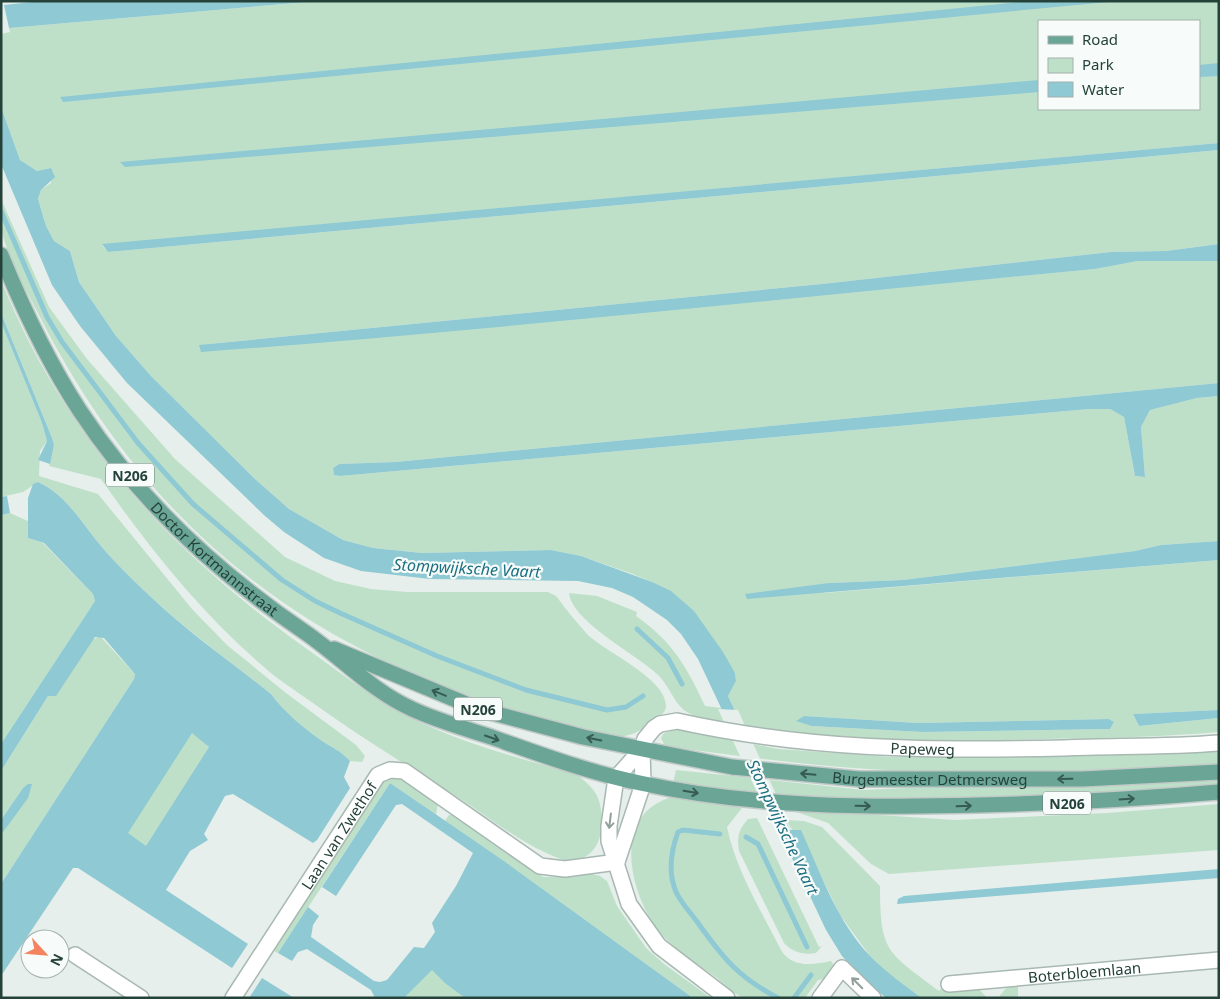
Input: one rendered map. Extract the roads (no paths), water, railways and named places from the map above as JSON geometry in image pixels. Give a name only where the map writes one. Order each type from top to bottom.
[{"type":"main road","name":"Doctor Kortmannstraat","points":[[1,255],[22,305],[50,360],[80,411],[117,461],[169,519],[250,592],[321,644],[368,683],[412,709],[523,749],[616,778],[643,784]]},
{"type":"main road","name":"Doctor Kortmannstraat","points":[[321,644],[478,709],[530,724],[642,749]]},
{"type":"main road","name":"Burgemeester Detmersweg","points":[[642,749],[732,767],[859,779],[1083,778],[1219,772]]},
{"type":"main road","name":"Burgemeester Detmersweg","points":[[643,784],[747,800],[780,803],[916,807],[1079,803],[1219,792]]},
{"type":"street","name":"Papeweg","points":[[642,749],[649,733],[660,724],[677,721],[749,736],[880,748],[987,750],[1219,743]]},
{"type":"street","points":[[642,749],[616,778],[609,826],[609,841],[630,904],[659,946],[727,998]]},
{"type":"street","points":[[617,862],[643,784],[642,749]]},
{"type":"street","name":"Laan van Zwethof","points":[[233,998],[378,775],[390,770],[404,771],[540,866],[565,869],[617,862]]},
{"type":"street","points":[[75,955],[141,998]]},
{"type":"street","name":"Boterbloemlaan","points":[[949,984],[1219,960]]},
{"type":"street","points":[[820,998],[842,968],[873,998]]},
{"type":"water","points":[[42,1],[318,1],[9,28],[4,5]]},
{"type":"water","points":[[1031,1],[1119,1],[63,102],[60,97]]},
{"type":"water","points":[[1219,63],[1219,76],[1200,77],[1200,65]]},
{"type":"water","points":[[1038,80],[1038,92],[125,167],[120,162]]},
{"type":"water","name":"Stompwijksche Vaart","points":[[1,107],[20,160],[37,171],[51,168],[55,177],[41,190],[38,199],[46,226],[54,241],[70,251],[79,282],[116,336],[151,376],[255,479],[289,509],[343,540],[373,548],[422,553],[551,550],[581,556],[652,582],[671,591],[694,611],[723,652],[735,673],[736,681],[728,696],[790,830],[801,830],[839,913],[859,943],[883,968],[922,998],[886,998],[860,976],[842,956],[826,930],[698,659],[681,634],[667,620],[633,597],[612,588],[578,581],[430,579],[361,571],[324,558],[284,532],[265,516],[127,383],[80,326],[52,285],[1,164]]},
{"type":"water","points":[[1219,143],[1219,150],[108,252],[102,244]]},
{"type":"water","points":[[1219,244],[1219,261],[1138,261],[1095,269],[313,343],[201,352],[199,345],[822,284],[1111,252],[1166,251]]},
{"type":"water","points":[[1,313],[52,438],[54,445],[50,464],[38,460],[47,441],[42,423],[1,322]]},
{"type":"water","points":[[1219,383],[1219,396],[1197,398],[1150,410],[1141,427],[1145,477],[1135,476],[1124,417],[1110,409],[1089,409],[340,476],[334,475],[333,468],[339,464],[396,462]]},
{"type":"water","points":[[38,482],[56,493],[116,562],[166,611],[271,694],[301,725],[350,761],[344,777],[350,788],[317,840],[313,843],[233,794],[225,796],[204,834],[208,840],[190,851],[166,890],[248,944],[232,968],[78,868],[73,868],[32,929],[20,929],[20,948],[1,976],[1,884],[134,679],[135,674],[104,638],[95,637],[56,696],[48,696],[1,771],[1,744],[95,601],[93,594],[44,543],[28,538],[28,498],[33,484]],"holes":[[[192,733],[209,747],[146,846],[128,833]]]},
{"type":"water","points":[[7,496],[10,513],[1,515],[1,497]]},
{"type":"water","points":[[1219,541],[1219,560],[747,599],[745,594],[829,583],[903,580],[1135,551],[1161,545]]},
{"type":"water","points":[[1219,710],[1219,718],[1139,726],[1133,714]]},
{"type":"water","points":[[804,716],[918,723],[1109,719],[1114,722],[1110,729],[923,732],[811,726],[796,721]]},
{"type":"water","points":[[390,783],[504,861],[693,998],[465,998],[446,984],[432,970],[404,998],[375,998],[371,990],[307,949],[298,952],[292,961],[278,953],[308,907],[319,916],[313,925],[311,937],[374,981],[380,982],[387,980],[414,947],[424,948],[435,932],[432,923],[456,886],[473,853],[402,804],[396,805],[336,896],[322,887]]},
{"type":"water","points":[[28,784],[32,784],[28,798],[1,835],[1,820],[23,788]]},
{"type":"water","points":[[1219,869],[1219,878],[897,904],[898,899],[904,896]]},
{"type":"water","points":[[262,978],[294,998],[249,998]]},
{"type":"waterway","points":[[1,211],[47,317],[62,342],[138,443],[193,504],[282,580],[315,601],[340,613],[437,656],[526,690],[607,710],[626,707],[643,696]]},
{"type":"waterway","points":[[637,629],[668,658],[682,684]]},
{"type":"waterway","points":[[720,834],[683,830],[678,832],[671,862],[676,892],[715,947],[732,966],[752,982],[778,998]]},
{"type":"waterway","points":[[746,837],[758,844],[807,947]]},
{"type":"waterway","points":[[794,998],[811,975]]}]
